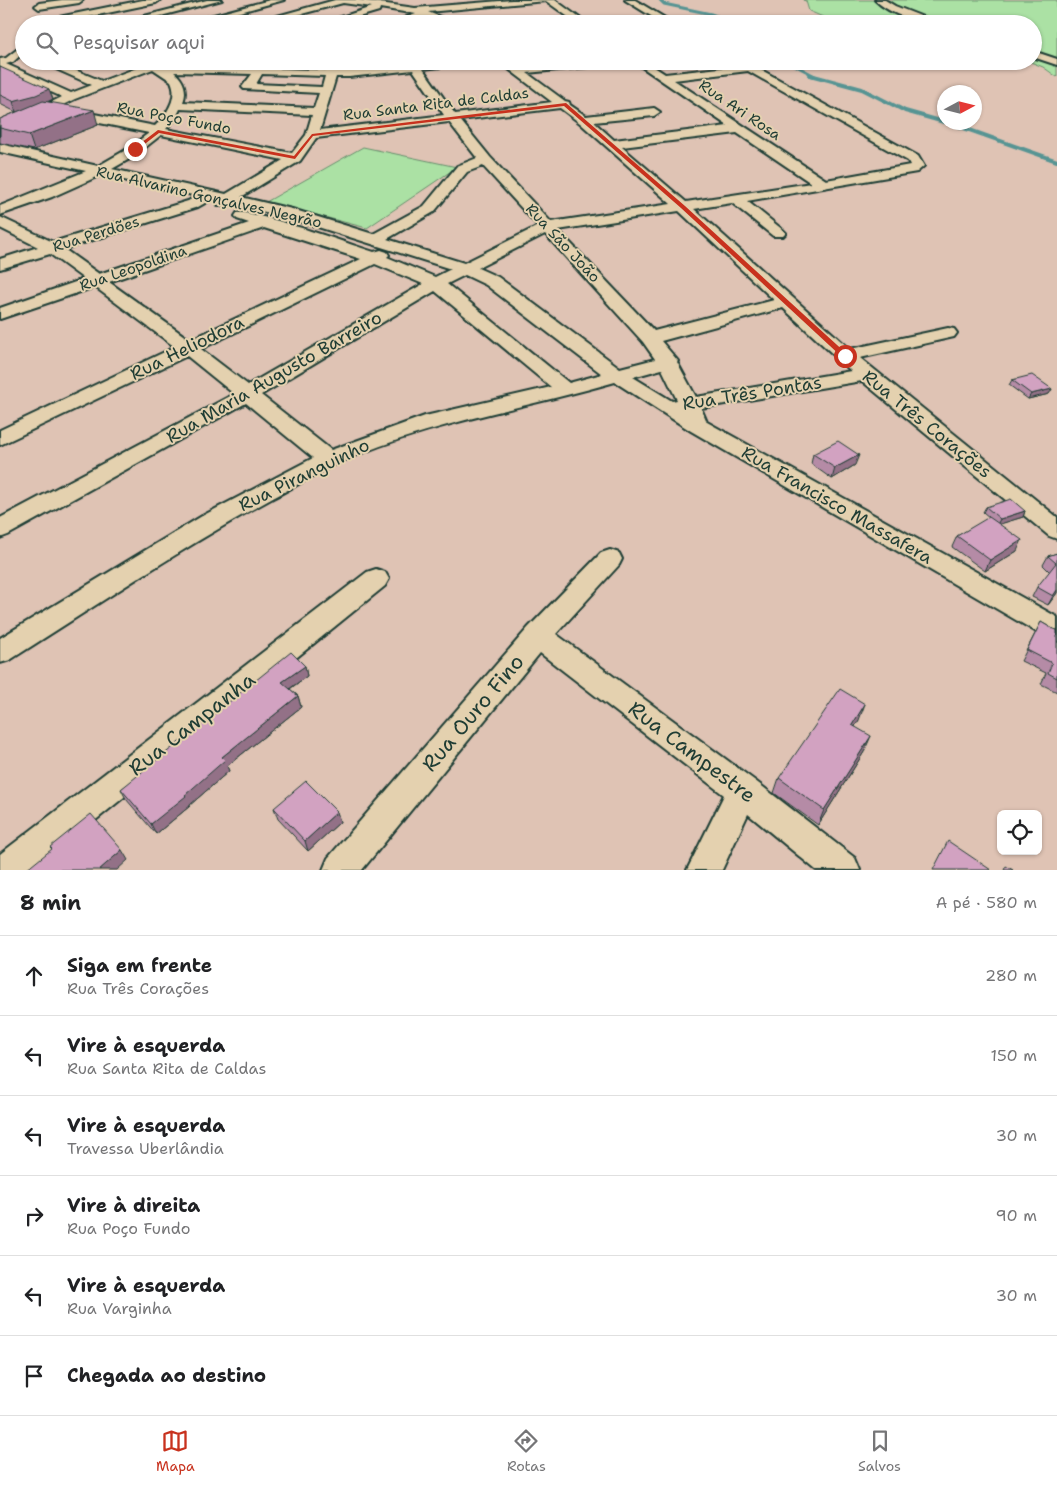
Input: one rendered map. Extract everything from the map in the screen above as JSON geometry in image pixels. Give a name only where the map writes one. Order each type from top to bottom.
[{"type":"street","points":[[39,5],[79,0]]},
{"type":"street","points":[[39,5],[91,0]]},
{"type":"street","points":[[83,15],[156,0]]},
{"type":"street","points":[[153,15],[213,0],[264,15]]},
{"type":"street","points":[[219,15],[280,0]]},
{"type":"street","points":[[286,15],[342,0],[388,6],[426,14]]},
{"type":"street","points":[[430,0],[462,7]]},
{"type":"street","points":[[415,11],[500,2],[542,0]]},
{"type":"street","points":[[549,0],[571,15]]},
{"type":"street","points":[[629,0],[655,15]]},
{"type":"street","points":[[879,0],[910,15]]},
{"type":"street","points":[[356,15],[388,6]]},
{"type":"street","points":[[0,64],[15,55]]},
{"type":"street","points":[[1042,57],[1057,62]]},
{"type":"street","points":[[0,64],[71,97]]},
{"type":"street","points":[[65,70],[102,85]]},
{"type":"street","points":[[0,132],[71,97],[147,70]]},
{"type":"street","points":[[0,211],[80,180],[98,171],[135,149],[158,132],[177,105],[180,94],[178,81],[170,72],[164,70]]},
{"type":"street","points":[[259,70],[248,88],[325,90]]},
{"type":"street","points":[[285,70],[331,74],[361,73],[378,70]]},
{"type":"street","points":[[297,72],[304,70]]},
{"type":"street","name":"Rua São João","points":[[416,70],[485,160],[650,338],[668,361],[690,404],[698,426]]},
{"type":"street","name":"Rua Três Corações","points":[[516,70],[565,104],[584,120],[683,207],[845,356],[1057,530]]},
{"type":"street","name":"Rua Ari Rosa","points":[[651,70],[737,129],[824,185]]},
{"type":"street","points":[[663,78],[732,70]]},
{"type":"street","name":"Rua Maria Augusto Barreiro","points":[[0,529],[248,394],[463,268],[548,227],[824,185],[912,169],[917,166],[912,159],[753,70]]},
{"type":"street","points":[[228,199],[295,158],[312,135],[331,74]]},
{"type":"street","name":"Rua Santa Rita de Caldas","points":[[312,135],[565,104]]},
{"type":"street","points":[[177,105],[318,112]]},
{"type":"street","name":"Rua Poço Fundo","points":[[46,109],[295,158]]},
{"type":"street","points":[[584,120],[654,112]]},
{"type":"street","points":[[611,144],[737,129]]},
{"type":"street","name":"Rua Alvarino Gonçalves Negrão","points":[[0,148],[98,171],[211,202],[375,258],[436,283],[566,390]]},
{"type":"street","points":[[376,240],[429,209],[462,169],[485,160]]},
{"type":"street","name":"Rua Alvarino Gonçalves Negrão","points":[[0,163],[193,204],[228,199],[287,212],[463,268],[492,282],[618,376]]},
{"type":"street","points":[[736,199],[778,233]]},
{"type":"street","name":"Rua Perdões","points":[[0,264],[193,204]]},
{"type":"street","name":"Rua Leopoldina","points":[[0,314],[265,222],[287,212]]},
{"type":"street","points":[[0,222],[52,248],[189,348],[328,459]]},
{"type":"street","name":"Rua Heliodora","points":[[0,438],[398,246]]},
{"type":"street","points":[[650,338],[786,302]]},
{"type":"street","points":[[845,356],[948,333]]},
{"type":"street","name":"Rua Piranguinho","points":[[0,651],[210,522],[328,459],[378,439],[432,421],[566,390],[668,361]]},
{"type":"street","name":"Rua Três Pontas","points":[[667,407],[866,374]]},
{"type":"street","name":"Rua Francisco Massafera","points":[[618,376],[698,426],[1057,630]]},
{"type":"street","name":"Rua Ouro Fino","points":[[340,870],[538,636],[610,559]]},
{"type":"street","name":"Rua Campanha","points":[[8,870],[376,579]]},
{"type":"street","name":"Rua Campestre","points":[[538,636],[743,790],[843,870]]},
{"type":"street","points":[[704,870],[743,790]]},
{"type":"green space","points":[[803,0],[1057,0],[1057,77],[1042,67],[1042,15],[818,15],[809,11],[806,1]]},
{"type":"green space","points":[[363,147],[457,167],[367,228],[266,202]]},
{"type":"building","points":[[0,67],[49,89],[36,95],[13,101],[0,95]]},
{"type":"building","points":[[43,101],[94,110],[29,135],[0,128],[0,119]]},
{"type":"building","points":[[1032,375],[1052,389],[1031,394],[1012,380]]},
{"type":"building","points":[[838,441],[859,455],[835,468],[813,454]]},
{"type":"building","points":[[1011,499],[1025,511],[1000,519],[986,507]]},
{"type":"building","points":[[989,517],[1022,540],[990,560],[957,536]]},
{"type":"building","points":[[1057,553],[1057,590],[1053,596],[1037,587],[1056,563],[1048,556]]},
{"type":"building","points":[[1041,622],[1057,630],[1057,678],[1048,673],[1052,663],[1027,650]]},
{"type":"building","points":[[291,652],[305,666],[282,682],[298,696],[222,757],[225,760],[186,796],[151,824],[121,789]]},
{"type":"building","points":[[840,689],[865,704],[852,725],[871,736],[824,810],[779,778]]},
{"type":"building","points":[[306,781],[337,812],[305,841],[274,808]]},
{"type":"building","points":[[91,814],[122,850],[99,870],[26,870],[52,849],[50,847]]},
{"type":"building","points":[[948,841],[991,870],[933,870]]},
{"type":"building","points":[[1006,866],[1013,870],[1004,870]]},
{"type":"waterway","points":[[660,0],[664,4],[714,15]]},
{"type":"waterway","points":[[804,70],[815,76]]},
{"type":"waterway","points":[[810,75],[862,89],[905,111],[937,120]]},
{"type":"waterway","points":[[970,130],[1057,161]]},
{"type":"route","points":[[135,149],[158,132],[295,158],[312,135],[565,104],[683,207],[845,356]]}]
